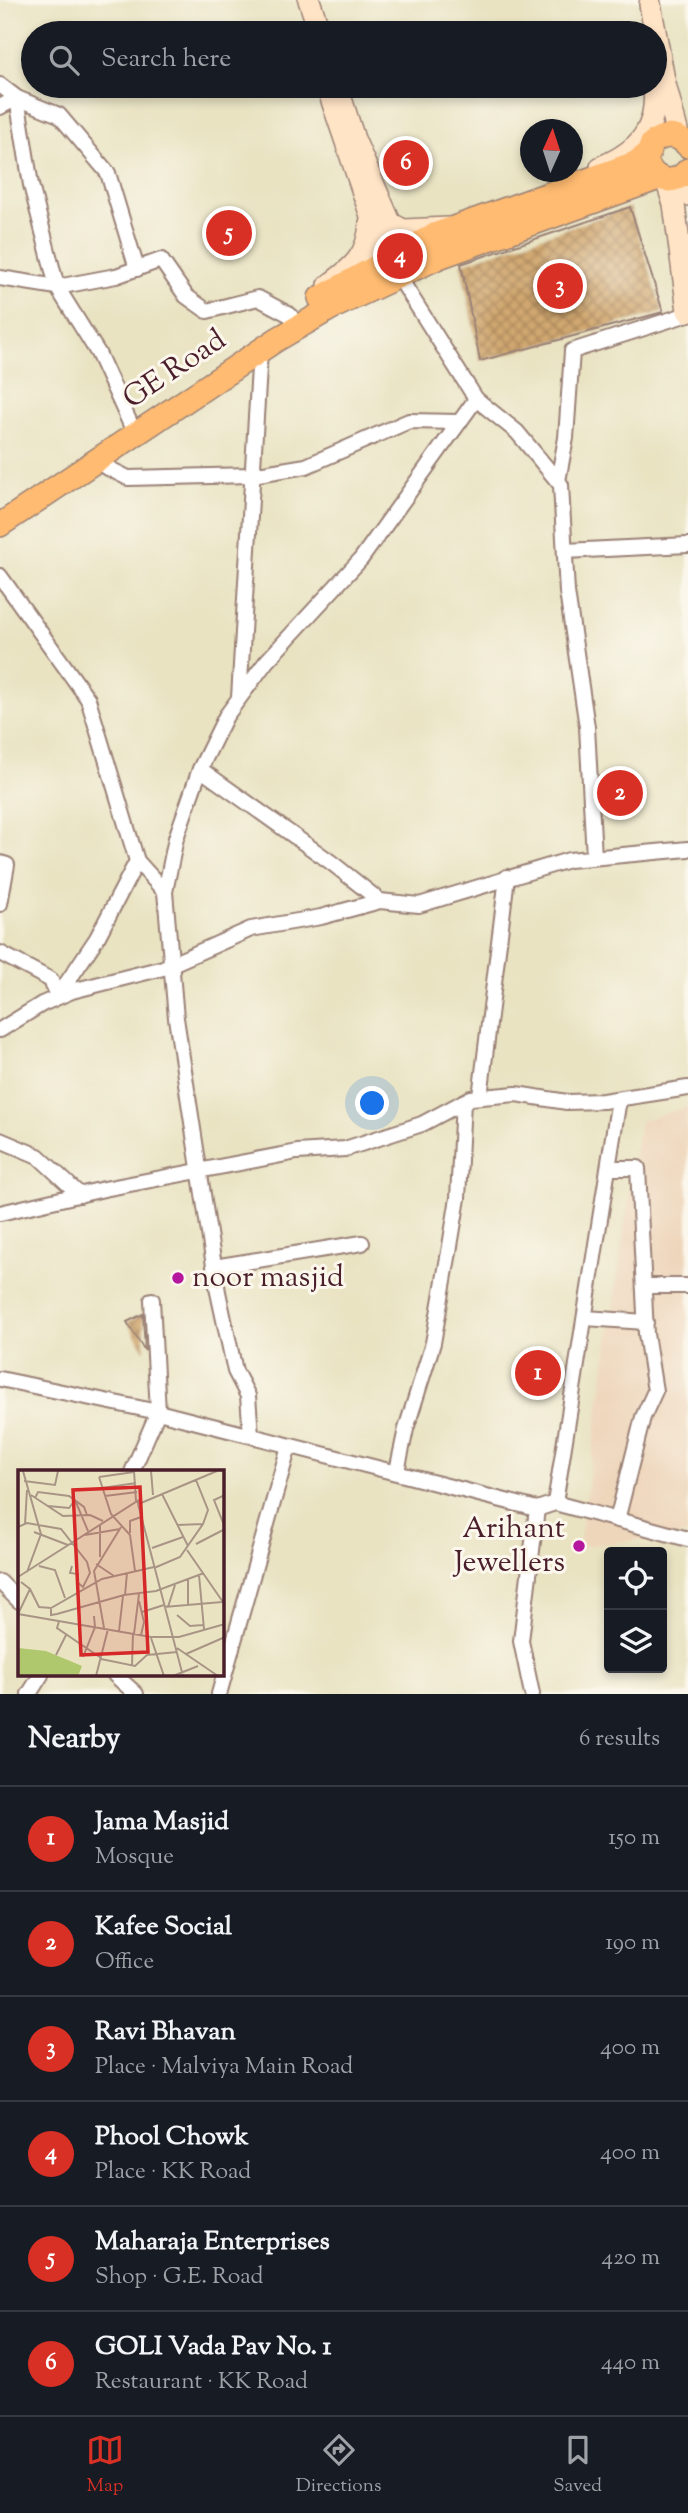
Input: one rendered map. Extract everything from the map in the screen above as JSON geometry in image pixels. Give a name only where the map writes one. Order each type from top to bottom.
[{"type":"main road","points":[[399,269],[456,227],[635,163],[646,155],[658,138],[685,142]]},
{"type":"main road","points":[[646,155],[649,169],[677,179]]},
{"type":"main road","points":[[0,510],[130,423],[294,321],[310,303],[399,269],[677,179]]},
{"type":"main road","name":"GE Road","points":[[0,525],[260,351],[294,321],[399,269]]},
{"type":"street","points":[[300,0],[306,21]]},
{"type":"street","points":[[309,0],[316,21]]},
{"type":"street","points":[[650,2],[652,21]]},
{"type":"street","points":[[667,76],[680,109],[685,142]]},
{"type":"street","points":[[0,85],[17,98],[59,115],[108,173],[137,269]]},
{"type":"street","points":[[0,107],[17,98]]},
{"type":"street","points":[[17,98],[31,186],[57,288],[98,353],[130,423]]},
{"type":"street","points":[[331,98],[370,220],[476,399],[517,432],[561,485],[575,658],[587,727],[594,857]]},
{"type":"street","points":[[341,98],[354,138],[393,224],[399,269]]},
{"type":"street","points":[[556,191],[573,178],[637,148],[655,116],[654,98]]},
{"type":"street","points":[[558,481],[566,438],[572,351],[688,313],[674,204],[677,179]]},
{"type":"street","points":[[310,303],[319,292],[362,259],[369,242],[370,220]]},
{"type":"street","points":[[393,224],[403,230],[456,227]]},
{"type":"street","points":[[0,278],[57,288],[137,269],[161,260],[186,296],[208,311],[258,298],[294,321]]},
{"type":"street","points":[[239,698],[260,351]]},
{"type":"street","points":[[251,1435],[248,1396],[235,1371],[214,1267],[176,1018],[165,892],[176,838],[200,769],[226,716],[266,662],[361,559],[476,399]]},
{"type":"street","points":[[96,462],[128,478],[252,475],[306,466],[409,421],[459,422]]},
{"type":"street","points":[[565,551],[688,545]]},
{"type":"street","points":[[0,576],[88,699],[137,861],[165,892]]},
{"type":"street","points":[[200,769],[321,855],[380,901]]},
{"type":"street","points":[[0,1030],[57,998],[163,968],[251,929],[321,917],[380,901],[419,905],[569,860],[688,849]]},
{"type":"street","points":[[57,998],[97,938],[137,861]]},
{"type":"street","points":[[0,863],[7,865],[0,904]]},
{"type":"street","points":[[480,1097],[507,877]]},
{"type":"street","points":[[0,953],[51,980],[57,998]]},
{"type":"street","points":[[0,1213],[297,1152],[345,1149],[422,1124],[463,1102],[480,1097],[516,1094],[566,1102],[619,1099],[688,1088]]},
{"type":"street","points":[[555,1503],[619,1099]]},
{"type":"street","points":[[397,1471],[406,1429],[433,1343],[458,1198],[463,1102]]},
{"type":"street","points":[[0,1140],[38,1156],[80,1195]]},
{"type":"street","points":[[610,1168],[638,1168],[646,1322],[655,1391],[643,1417],[617,1520]]},
{"type":"street","points":[[214,1267],[362,1243]]},
{"type":"street","points":[[646,1286],[688,1286]]},
{"type":"street","points":[[133,1470],[158,1412],[152,1300]]},
{"type":"street","points":[[584,1318],[646,1322]]},
{"type":"street","points":[[0,1379],[158,1412],[537,1508],[555,1503],[688,1539]]},
{"type":"street","points":[[219,1694],[289,1447]]},
{"type":"street","points":[[532,1694],[521,1641],[537,1508]]},
{"type":"street","points":[[0,1582],[18,1600]]},
{"type":"street","points":[[29,1694],[40,1676]]},
{"type":"street","points":[[116,1676],[136,1694]]},
{"type":"shaded area","points":[[688,1107],[688,1535],[579,1546],[640,1121]]},
{"type":"building","points":[[630,207],[663,312],[480,361],[461,264]]},
{"type":"building","points":[[143,1314],[145,1351],[127,1322]]},
{"type":"place","name":"GOLI Vada Pav No. 1","points":[[406,163]]},
{"type":"place","name":"Maharaja Enterprises","points":[[229,233]]},
{"type":"place","name":"Phool Chowk","points":[[400,256]]},
{"type":"place","name":"Ravi Bhavan","points":[[560,286]]},
{"type":"place","name":"Kafee Social","points":[[620,793]]},
{"type":"place","name":"noor masjid","points":[[178,1278]]},
{"type":"place","name":"Jama Masjid","points":[[538,1373]]},
{"type":"place","name":"Arihant Jewellers","points":[[579,1546]]}]
